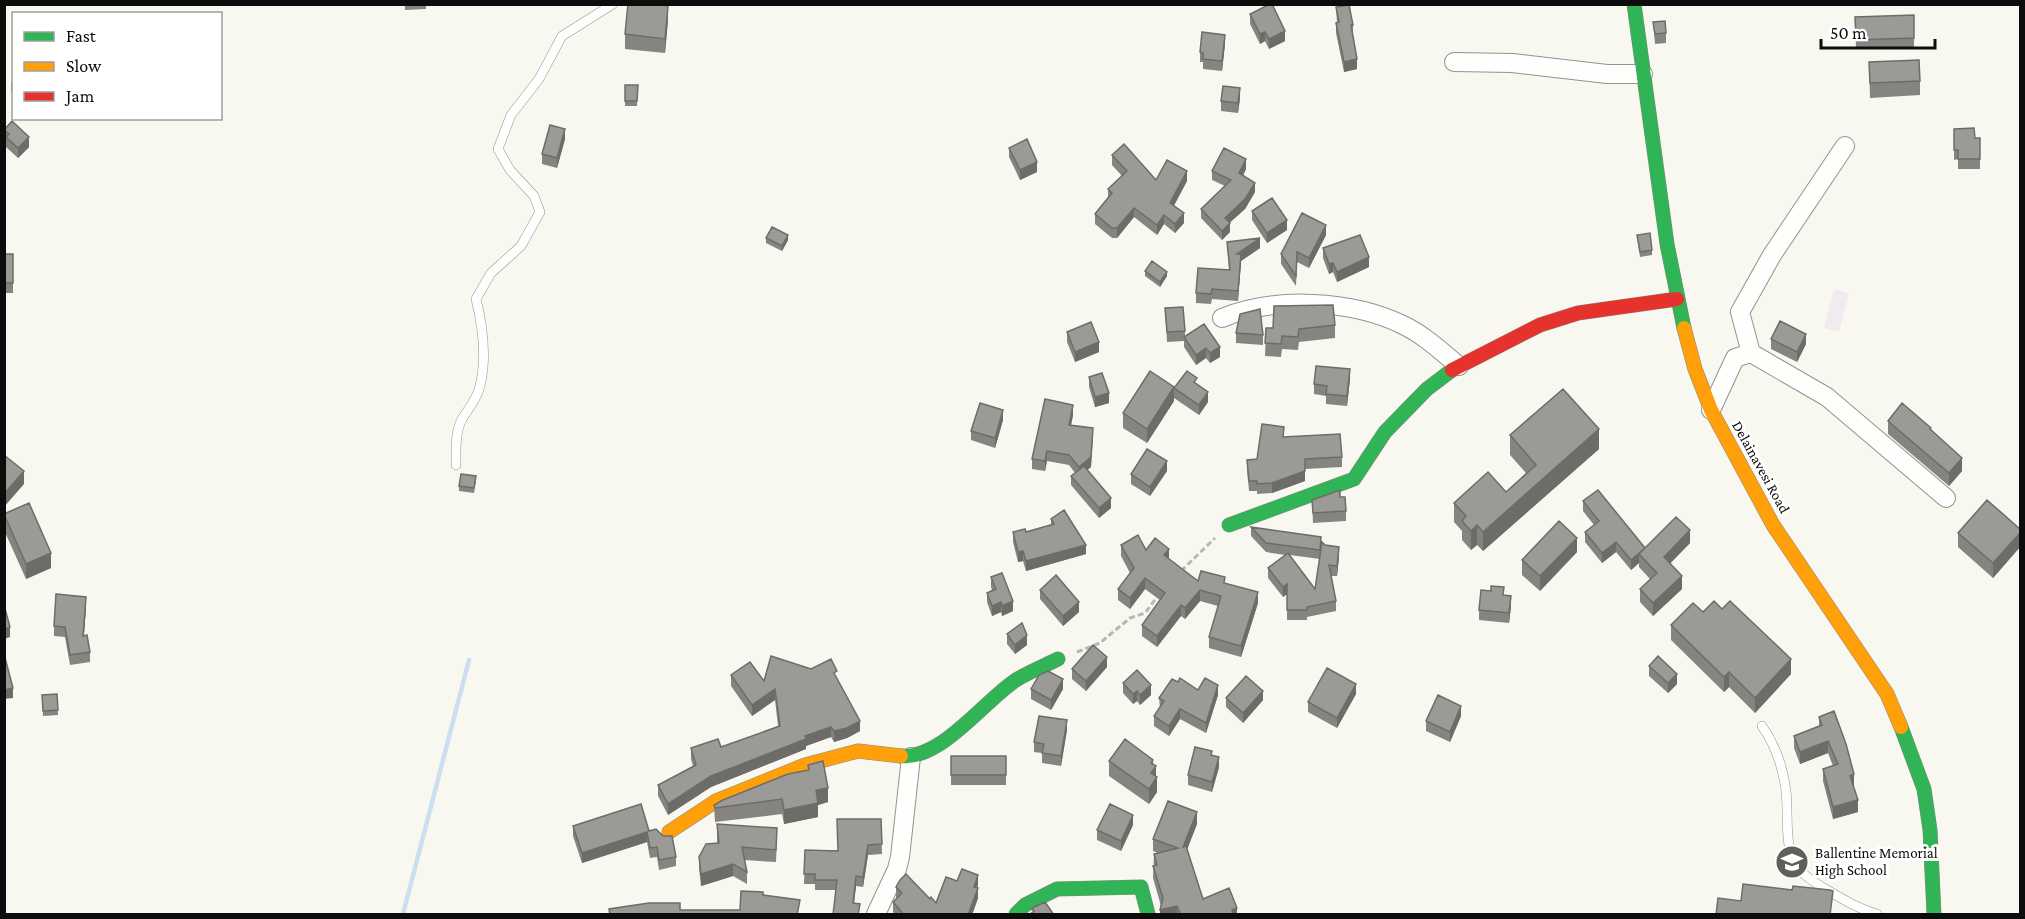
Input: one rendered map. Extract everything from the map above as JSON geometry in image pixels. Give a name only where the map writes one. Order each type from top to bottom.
[{"type":"street","name":"Delainavesi Road","points":[[1634,4],[1667,244],[1677,299],[1695,369],[1711,410],[1773,525],[1887,694],[1924,789],[1930,830],[1935,915]]},
{"type":"street","points":[[1454,62],[1512,63],[1607,74],[1643,74]]},
{"type":"street","points":[[1845,146],[1772,255],[1740,312],[1751,353],[1827,397],[1946,498]]},
{"type":"street","points":[[1228,525],[1354,479],[1385,432],[1427,389],[1459,366],[1521,333],[1559,318],[1598,309],[1677,299]]},
{"type":"street","points":[[1222,318],[1267,306],[1322,305],[1359,310],[1390,319],[1415,331],[1459,366]]},
{"type":"street","points":[[1711,410],[1735,358],[1751,353]]},
{"type":"street","points":[[669,832],[716,801],[822,760],[858,751],[912,757],[925,753],[955,733],[1016,680],[1058,659]]},
{"type":"street","points":[[876,915],[897,869],[900,857],[912,757]]},
{"type":"street","points":[[1016,915],[1025,905],[1057,889],[1141,887],[1148,915]]},
{"type":"lane","points":[[456,465],[456,445],[461,421],[474,402],[480,387],[484,335],[476,299],[491,273],[521,246],[540,212],[534,196],[510,170],[498,149],[511,116],[539,79],[562,36],[613,4]]},
{"type":"lane","points":[[1762,726],[1772,741],[1782,767],[1790,847],[1797,866],[1806,877],[1846,901],[1878,915]]},
{"type":"path","points":[[1176,575],[1228,525]]},
{"type":"path","points":[[1058,659],[1100,643],[1130,618],[1145,613],[1159,594]]},
{"type":"shaded area","points":[[1834,289],[1849,293],[1839,332],[1824,328]]},
{"type":"building","points":[[628,4],[668,6],[665,39],[625,34]]},
{"type":"building","points":[[1270,4],[1285,31],[1269,39],[1265,32],[1260,34],[1250,14]]},
{"type":"building","points":[[1349,5],[1357,59],[1344,62],[1336,23],[1339,22],[1336,7]]},
{"type":"building","points":[[1914,15],[1914,38],[1856,40],[1855,17]]},
{"type":"building","points":[[1665,21],[1666,33],[1655,34],[1653,22]]},
{"type":"building","points":[[1202,32],[1225,35],[1222,61],[1203,59],[1203,53],[1200,52]]},
{"type":"building","points":[[1919,60],[1920,81],[1870,83],[1869,62]]},
{"type":"building","points":[[625,85],[638,85],[637,101],[625,101]]},
{"type":"building","points":[[1223,86],[1240,88],[1238,103],[1221,101]]},
{"type":"building","points":[[12,121],[29,137],[18,148],[6,137],[9,134],[4,130]]},
{"type":"building","points":[[550,125],[565,129],[557,158],[542,154]]},
{"type":"building","points":[[1974,128],[1975,138],[1980,138],[1980,159],[1958,159],[1958,150],[1954,150],[1954,129]]},
{"type":"building","points":[[1027,139],[1037,162],[1020,170],[1009,148]]},
{"type":"building","points":[[1124,144],[1156,180],[1167,160],[1187,171],[1170,203],[1184,213],[1175,224],[1164,215],[1157,225],[1134,208],[1117,228],[1112,228],[1095,214],[1112,193],[1108,189],[1127,171],[1112,155]]},
{"type":"building","points":[[1224,148],[1246,159],[1239,173],[1255,183],[1245,199],[1225,218],[1230,223],[1222,231],[1201,209],[1231,180],[1212,171]]},
{"type":"building","points":[[1272,198],[1287,220],[1267,233],[1252,211]]},
{"type":"building","points":[[1302,213],[1326,225],[1309,258],[1297,252],[1296,276],[1281,254]]},
{"type":"building","points":[[772,227],[788,235],[782,246],[766,238]]},
{"type":"building","points":[[1650,233],[1652,250],[1640,252],[1637,235]]},
{"type":"building","points":[[1360,235],[1369,257],[1337,272],[1333,263],[1329,264],[1323,248]]},
{"type":"building","points":[[1260,238],[1237,254],[1241,254],[1238,291],[1212,289],[1211,294],[1196,293],[1198,268],[1230,270],[1227,242]]},
{"type":"building","points":[[4,254],[13,254],[13,283],[4,283]]},
{"type":"building","points":[[1152,261],[1167,272],[1160,282],[1145,271]]},
{"type":"building","points":[[1333,305],[1335,325],[1299,329],[1298,337],[1282,336],[1281,344],[1265,343],[1266,328],[1273,328],[1274,306]]},
{"type":"building","points":[[1183,307],[1185,331],[1167,332],[1165,308]]},
{"type":"building","points":[[1260,309],[1263,335],[1236,333],[1240,314]]},
{"type":"building","points":[[1780,321],[1806,334],[1797,352],[1771,339]]},
{"type":"building","points":[[1091,322],[1099,342],[1075,352],[1067,332]]},
{"type":"building","points":[[1204,324],[1220,347],[1210,353],[1206,348],[1196,355],[1184,337]]},
{"type":"building","points":[[1316,366],[1350,369],[1347,396],[1326,394],[1327,386],[1314,384]]},
{"type":"building","points":[[1150,371],[1174,387],[1147,429],[1123,413]]},
{"type":"building","points":[[1187,371],[1197,378],[1194,382],[1208,392],[1199,405],[1174,388]]},
{"type":"building","points":[[1102,373],[1109,393],[1095,397],[1089,377]]},
{"type":"building","points":[[1563,389],[1599,429],[1483,532],[1477,525],[1471,531],[1462,521],[1466,516],[1454,503],[1488,472],[1506,492],[1536,465],[1510,435]]},
{"type":"building","points":[[1045,399],[1073,405],[1069,425],[1093,428],[1091,457],[1079,467],[1069,455],[1047,451],[1045,461],[1032,459]]},
{"type":"building","points":[[980,403],[1003,410],[995,438],[971,431]]},
{"type":"building","points":[[1902,403],[1962,458],[1949,473],[1888,421]]},
{"type":"building","points":[[1262,424],[1284,427],[1283,437],[1340,434],[1342,457],[1305,459],[1305,471],[1272,483],[1257,484],[1257,481],[1249,481],[1247,460],[1257,459]]},
{"type":"building","points":[[1147,449],[1167,461],[1150,487],[1131,474]]},
{"type":"building","points":[[4,455],[24,471],[4,494]]},
{"type":"building","points":[[1084,466],[1111,498],[1099,508],[1071,476]]},
{"type":"building","points":[[461,474],[476,476],[474,488],[459,486]]},
{"type":"building","points":[[1340,490],[1340,497],[1345,497],[1346,511],[1313,513],[1312,500]]},
{"type":"building","points":[[1598,490],[1645,548],[1631,560],[1616,542],[1602,553],[1585,532],[1599,521],[1583,501]]},
{"type":"building","points":[[1987,500],[2020,529],[2020,533],[1993,563],[1958,533]]},
{"type":"building","points":[[29,503],[51,553],[26,564],[4,514]]},
{"type":"building","points":[[1064,510],[1086,545],[1026,561],[1023,551],[1018,552],[1013,532],[1025,529],[1026,532],[1054,524],[1051,519]]},
{"type":"building","points":[[1676,517],[1690,530],[1664,557],[1682,576],[1653,603],[1640,589],[1657,573],[1639,554]]},
{"type":"building","points":[[1559,521],[1577,538],[1540,576],[1522,560]]},
{"type":"building","points":[[1251,527],[1321,537],[1320,550],[1266,543]]},
{"type":"building","points":[[1138,535],[1146,550],[1155,538],[1169,549],[1164,555],[1198,581],[1201,571],[1225,577],[1224,583],[1258,592],[1241,646],[1209,637],[1221,596],[1200,590],[1185,608],[1181,605],[1157,636],[1142,625],[1165,593],[1145,578],[1130,598],[1118,589],[1134,568],[1121,545]]},
{"type":"building","points":[[1322,542],[1325,545],[1339,547],[1337,566],[1329,565],[1336,601],[1307,607],[1307,610],[1287,610],[1287,584],[1283,587],[1268,568],[1288,553],[1315,589]]},
{"type":"building","points":[[1002,573],[1013,601],[1002,606],[1001,602],[992,606],[987,593],[996,589],[991,577]]},
{"type":"building","points":[[1056,575],[1079,602],[1063,616],[1040,590]]},
{"type":"building","points":[[1491,586],[1504,587],[1503,595],[1511,596],[1509,613],[1479,610],[1481,590],[1491,591]]},
{"type":"building","points":[[56,594],[86,597],[83,636],[87,635],[90,652],[70,655],[65,627],[54,626]]},
{"type":"building","points":[[1714,601],[1722,609],[1730,601],[1791,659],[1755,698],[1729,672],[1724,677],[1671,625],[1693,603],[1703,612]]},
{"type":"building","points":[[4,605],[10,627],[4,629]]},
{"type":"building","points":[[1022,623],[1027,635],[1015,645],[1007,634]]},
{"type":"building","points":[[1093,645],[1107,657],[1086,681],[1072,669]]},
{"type":"building","points":[[4,654],[13,688],[4,690]]},
{"type":"building","points":[[771,656],[811,669],[831,659],[837,671],[834,673],[860,721],[847,728],[834,731],[831,727],[805,736],[806,739],[711,776],[668,804],[658,785],[696,765],[691,748],[718,739],[721,747],[780,726],[775,689],[752,705],[731,675],[750,662],[764,681]]},
{"type":"building","points":[[1658,656],[1677,674],[1668,683],[1649,666]]},
{"type":"building","points":[[1327,668],[1356,684],[1337,718],[1308,702]]},
{"type":"building","points":[[1137,670],[1151,685],[1140,695],[1137,691],[1133,694],[1123,683]]},
{"type":"building","points":[[1048,671],[1063,679],[1051,700],[1031,689],[1039,675]]},
{"type":"building","points":[[1246,676],[1263,691],[1243,713],[1226,698]]},
{"type":"building","points":[[1180,678],[1198,690],[1205,678],[1218,685],[1206,723],[1180,709],[1169,726],[1154,716],[1164,701],[1159,698],[1172,679],[1178,682]]},
{"type":"building","points":[[57,694],[58,710],[43,711],[42,695]]},
{"type":"building","points":[[1438,695],[1461,706],[1450,732],[1426,721]]},
{"type":"building","points":[[1834,711],[1846,744],[1854,774],[1850,776],[1858,800],[1833,807],[1823,769],[1838,764],[1828,741],[1800,752],[1794,736],[1822,725],[1819,717]]},
{"type":"building","points":[[1039,716],[1067,720],[1061,756],[1042,753],[1044,744],[1034,742]]},
{"type":"building","points":[[1125,739],[1153,760],[1151,763],[1156,766],[1151,773],[1157,777],[1149,789],[1109,761]]},
{"type":"building","points":[[1195,747],[1212,751],[1211,755],[1219,757],[1212,782],[1188,775]]},
{"type":"building","points":[[951,756],[1006,756],[1006,775],[951,775]]},
{"type":"building","points":[[823,761],[828,788],[816,790],[818,803],[784,810],[782,799],[715,808],[714,805],[723,800],[788,774],[809,770],[808,765]]},
{"type":"building","points":[[1168,801],[1197,812],[1183,847],[1186,846],[1203,899],[1229,888],[1237,908],[1232,910],[1234,915],[1181,915],[1177,906],[1160,910],[1163,898],[1153,866],[1157,865],[1154,854],[1178,848],[1153,839]]},
{"type":"building","points":[[641,804],[649,831],[656,829],[663,836],[672,836],[676,857],[659,860],[657,847],[650,848],[647,832],[582,853],[573,826]]},
{"type":"building","points":[[1110,804],[1133,815],[1121,841],[1097,830]]},
{"type":"building","points":[[837,819],[881,819],[882,844],[868,845],[863,877],[856,876],[853,903],[860,904],[858,915],[833,915],[837,880],[815,880],[815,874],[804,874],[805,850],[838,851]]},
{"type":"building","points":[[717,824],[777,828],[776,850],[742,847],[747,872],[733,864],[701,874],[699,857],[706,844],[719,843]]},
{"type":"building","points":[[962,869],[978,875],[974,887],[978,888],[968,915],[904,915],[893,902],[902,893],[896,887],[906,874],[936,903],[946,877],[957,881]]},
{"type":"building","points":[[1743,884],[1792,890],[1793,886],[1833,891],[1830,915],[1716,915],[1718,898],[1741,901]]},
{"type":"building","points":[[741,891],[763,892],[763,895],[800,900],[797,915],[610,915],[609,909],[649,903],[680,903],[680,910],[740,910]]},
{"type":"building","points":[[1045,902],[1054,915],[1029,915],[1034,911],[1032,909],[1034,907]]},
{"type":"waterway","points":[[403,914],[469,660]]},
{"type":"traffic: fast","points":[[1634,4],[1667,244],[1684,328]]},
{"type":"traffic: fast","points":[[1229,525],[1354,479],[1385,432],[1427,389],[1452,370]]},
{"type":"traffic: fast","points":[[901,756],[916,755],[931,749],[947,739],[1016,680],[1058,659]]},
{"type":"traffic: fast","points":[[1901,727],[1924,789],[1930,830],[1934,914]]},
{"type":"traffic: fast","points":[[1016,914],[1025,905],[1057,889],[1141,887],[1148,914]]},
{"type":"traffic: slow","points":[[1684,328],[1695,369],[1711,410],[1773,525],[1887,694],[1901,727]]},
{"type":"traffic: slow","points":[[669,832],[716,801],[805,765],[858,751],[901,756]]},
{"type":"traffic: jam","points":[[1452,370],[1540,325],[1578,313],[1677,299]]},
{"type":"place","name":"Ballentine Memorial High School","points":[[1792,862]]}]
